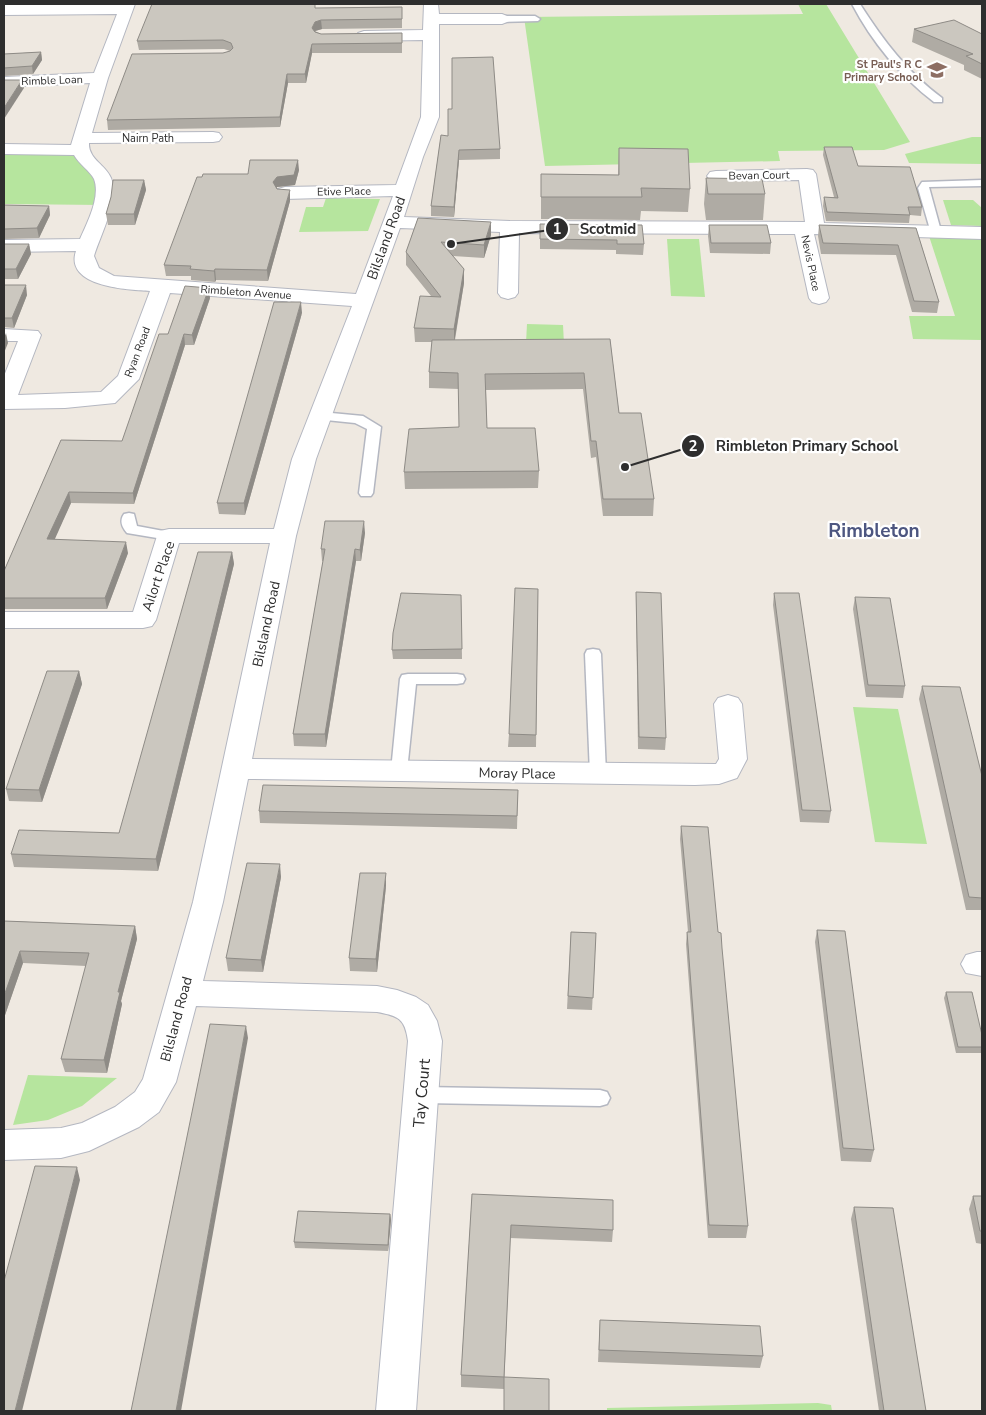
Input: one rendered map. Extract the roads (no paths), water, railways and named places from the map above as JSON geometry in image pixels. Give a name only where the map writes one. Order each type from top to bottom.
[{"type":"street","points":[[4,10],[127,6],[100,78],[81,144]]},
{"type":"street","points":[[352,36],[431,19],[502,19]]},
{"type":"street","name":"Bilsland Road","points":[[4,1145],[61,1143],[89,1136],[127,1117],[147,1102],[159,1082],[208,902],[284,536],[304,459],[364,301],[414,157],[430,117],[431,19]]},
{"type":"street","points":[[108,57],[128,57]]},
{"type":"street","name":"Rimble Loan","points":[[4,82],[100,78]]},
{"type":"street","name":"Nairn Path","points":[[4,150],[213,137]]},
{"type":"street","name":"Rimbleton Avenue","points":[[81,144],[102,176],[105,184],[104,199],[84,256],[85,266],[93,275],[120,283],[364,301]]},
{"type":"street","name":"Bevan Court","points":[[716,176],[806,174],[810,229]]},
{"type":"street","name":"Etive Place","points":[[285,192],[404,190]]},
{"type":"street","points":[[392,222],[510,227],[810,229],[982,233]]},
{"type":"street","points":[[508,293],[510,227]]},
{"type":"street","name":"Nevis Place","points":[[810,229],[819,298]]},
{"type":"street","points":[[4,246],[87,245]]},
{"type":"street","name":"Ryan Road","points":[[4,402],[107,398],[128,379],[162,286]]},
{"type":"street","points":[[4,335],[31,335],[4,402]]},
{"type":"street","name":"Ailort Place","points":[[4,620],[143,620],[169,536],[284,536]]},
{"type":"street","name":"Moray Place","points":[[237,769],[719,774],[728,771],[733,759],[728,704]]},
{"type":"street","name":"Tay Court","points":[[182,993],[377,999],[401,1003],[416,1013],[424,1029],[425,1041],[396,1411]]},
{"type":"lane","points":[[856,4],[898,65],[916,84],[938,100]]},
{"type":"lane","points":[[502,19],[535,19]]},
{"type":"lane","points":[[935,231],[923,188],[926,184],[982,183]]},
{"type":"lane","points":[[321,416],[358,420],[374,427],[366,493]]},
{"type":"lane","points":[[129,517],[129,526],[132,530],[169,536]]},
{"type":"lane","points":[[593,654],[598,774]]},
{"type":"lane","points":[[399,771],[408,679],[457,679]]},
{"type":"lane","points":[[422,1095],[600,1098]]},
{"type":"place","name":"St Paul's R C Primary School","points":[[937,70]]},
{"type":"place","name":"Scotmid","points":[[451,244]]},
{"type":"place","name":"Rimbleton Primary School","points":[[625,467]]},
{"type":"district","name":"Rimbleton","points":[[874,530]]}]
